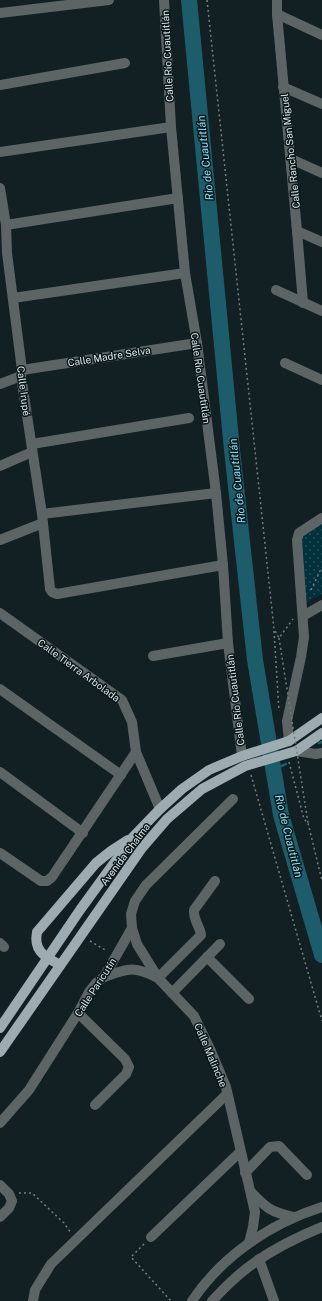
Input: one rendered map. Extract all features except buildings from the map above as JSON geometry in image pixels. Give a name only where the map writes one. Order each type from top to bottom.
[{"type":"main road","name":"Avenida Chalma","points":[[0,1028],[133,837],[160,809],[182,789],[209,770],[242,756],[289,741],[321,717]]},
{"type":"main road","name":"Avenida Chalma","points":[[0,1052],[142,848],[167,819],[202,789],[249,765],[291,753],[322,733]]},
{"type":"main road","points":[[60,965],[38,950],[35,940],[37,932],[96,863],[110,851],[133,837]]},
{"type":"street","points":[[0,13],[109,0]]},
{"type":"street","name":"Calle Río Cuautitlán","points":[[164,0],[171,127],[185,273],[197,343],[216,493],[223,565],[228,643],[242,756]]},
{"type":"street","name":"Calle Rancho San Miguel","points":[[277,0],[283,86],[291,159],[303,303]]},
{"type":"street","points":[[277,14],[322,35]]},
{"type":"street","points":[[0,85],[125,63]]},
{"type":"street","points":[[283,86],[322,104]]},
{"type":"street","points":[[0,152],[171,127]]},
{"type":"street","points":[[291,159],[322,173]]},
{"type":"street","name":"Calle Irupé","points":[[0,188],[6,226],[4,254],[13,298],[21,373],[42,518],[50,589],[52,592],[57,594],[223,565]]},
{"type":"street","points":[[6,226],[178,198]]},
{"type":"street","points":[[297,230],[322,242]]},
{"type":"street","points":[[13,298],[185,273]]},
{"type":"street","points":[[276,290],[322,312]]},
{"type":"street","name":"Calle Madre Selva","points":[[0,384],[21,373],[197,343]]},
{"type":"street","points":[[285,363],[322,380]]},
{"type":"street","points":[[0,466],[32,448],[189,418]]},
{"type":"street","points":[[0,540],[42,518],[216,493]]},
{"type":"street","points":[[289,741],[287,721],[304,637],[297,540],[299,533],[322,518]]},
{"type":"street","points":[[303,616],[322,605]]},
{"type":"street","name":"Calle Tierra Arbolada","points":[[0,612],[122,700],[132,722],[136,752],[160,809]]},
{"type":"street","points":[[154,656],[228,643]]},
{"type":"street","points":[[0,689],[121,775]]},
{"type":"street","points":[[0,853],[41,881],[47,881],[52,877],[83,833],[136,752]]},
{"type":"street","points":[[291,753],[319,754]]},
{"type":"street","points":[[0,772],[83,833]]},
{"type":"street","name":"Calle Paricutín","points":[[0,1123],[29,1090],[78,1013],[89,992],[96,983],[104,977],[132,928],[131,914],[135,901],[146,885],[233,800]]},
{"type":"street","points":[[158,978],[201,935],[201,931],[193,916],[194,910],[215,881]]},
{"type":"street","name":"Calle Malinche","points":[[132,928],[137,944],[158,978],[194,1016],[210,1049],[226,1088],[244,1173],[251,1192],[255,1212],[249,1243]]},
{"type":"street","points":[[172,993],[220,944]]},
{"type":"street","points":[[207,957],[249,999]]},
{"type":"street","name":"Calle Malinche","points":[[104,977],[125,969],[135,968],[158,978]]},
{"type":"street","points":[[78,1013],[125,1059],[129,1067],[126,1074],[95,1105]]},
{"type":"street","points":[[33,1301],[35,1290],[51,1264],[78,1236],[227,1094]]},
{"type":"street","points":[[244,1173],[270,1148],[279,1146],[307,1175]]},
{"type":"street","points":[[151,1237],[240,1152]]},
{"type":"street","points":[[0,1185],[9,1194],[11,1199],[9,1208],[0,1217]]},
{"type":"street","name":"Calle Malinche","points":[[251,1192],[262,1205],[275,1213],[293,1218]]},
{"type":"street","points":[[192,1301],[221,1266],[249,1243],[293,1218],[322,1207]]},
{"type":"street","points":[[212,1301],[232,1280],[258,1260],[298,1236],[322,1227]]},
{"type":"street","points":[[258,1260],[274,1301]]},
{"type":"path","points":[[207,0],[274,629],[279,713]]},
{"type":"path","points":[[274,629],[279,638],[308,823],[322,881]]},
{"type":"path","points":[[291,753],[304,819],[308,823]]},
{"type":"path","points":[[249,765],[322,1021]]},
{"type":"path","points":[[81,936],[116,956]]},
{"type":"path","points":[[11,1199],[22,1192],[32,1193],[78,1236]]},
{"type":"path","points":[[151,1237],[131,1257],[171,1301]]},
{"type":"shaded area","points":[[322,524],[322,594],[303,604],[302,537]]},
{"type":"waterway","name":"Rio de Cuautitlán","points":[[189,0],[232,450],[255,660],[281,815],[322,955]]},
{"type":"waterway","points":[[274,769],[286,764]]}]
